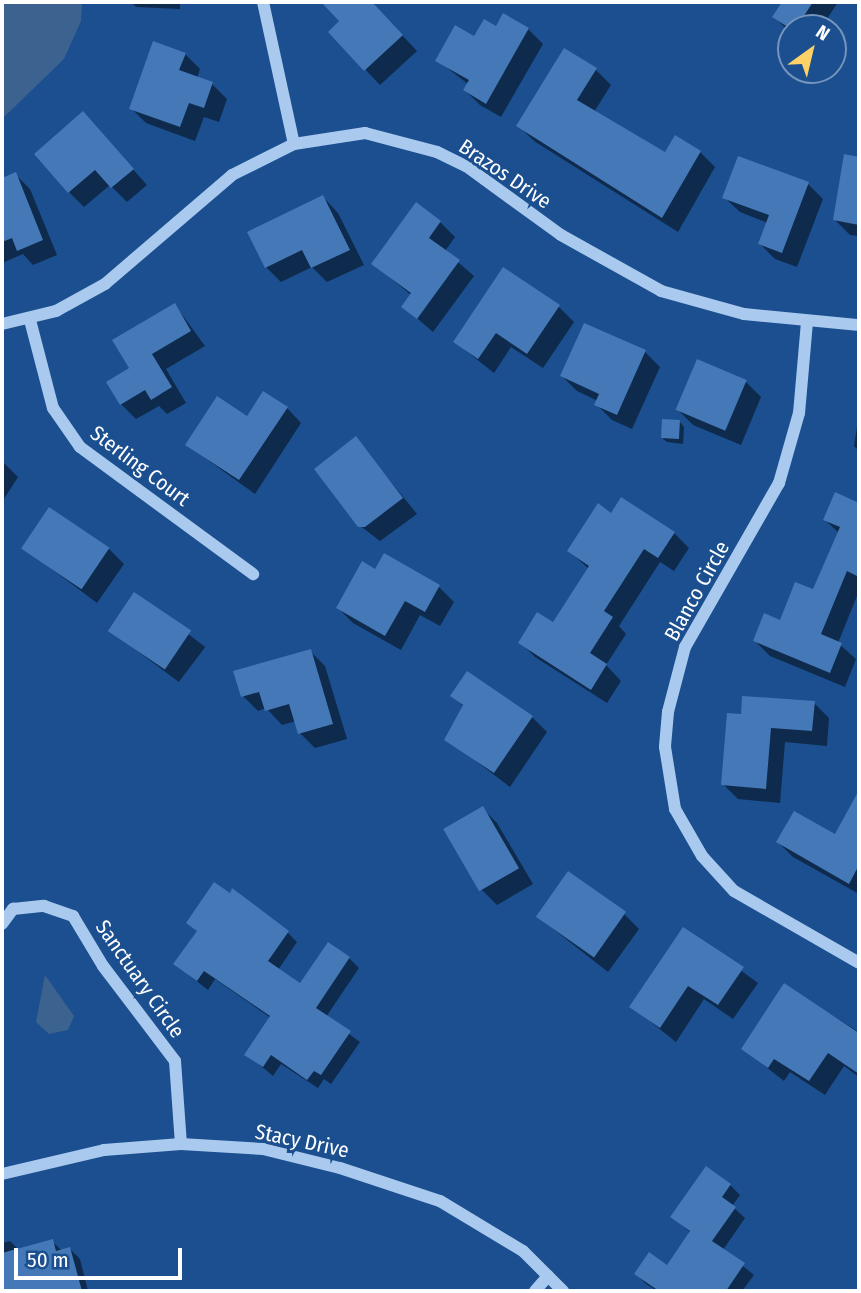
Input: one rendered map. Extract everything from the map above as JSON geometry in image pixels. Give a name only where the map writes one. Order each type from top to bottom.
[{"type":"street","points":[[263,2],[294,144]]},
{"type":"street","name":"Brazos Drive","points":[[2,324],[30,320],[105,284],[232,175],[294,144],[365,133],[437,152],[466,166],[561,235],[661,291],[744,314],[859,326]]},
{"type":"street","name":"Sterling Court","points":[[30,320],[53,408],[80,447],[253,574]]},
{"type":"street","name":"Blanco Circle","points":[[807,322],[799,413],[779,483],[685,647],[668,712],[665,747],[675,809],[702,856],[734,891],[859,963]]},
{"type":"street","name":"Sanctuary Circle","points":[[2,924],[13,909],[44,906],[73,916],[103,966],[175,1061],[181,1144]]},
{"type":"street","name":"Stacy Drive","points":[[2,1174],[104,1150],[181,1144],[263,1149],[340,1168],[440,1201],[523,1251],[563,1291]]},
{"type":"street","points":[[535,1291],[548,1276]]},
{"type":"water","points":[[2,2],[82,2],[81,21],[64,59],[2,119]]},
{"type":"water","points":[[45,975],[74,1016],[68,1030],[49,1034],[36,1022]]},
{"type":"building","points":[[321,2],[372,2],[403,35],[364,71],[328,32],[339,21]]},
{"type":"building","points":[[782,2],[813,2],[805,14],[777,14],[777,20],[772,17]]},
{"type":"building","points":[[503,13],[529,28],[486,104],[463,90],[469,80],[435,61],[455,25],[474,36],[484,19],[496,26]]},
{"type":"building","points":[[153,41],[186,53],[179,70],[213,82],[204,108],[189,103],[180,127],[129,109]]},
{"type":"building","points":[[564,48],[597,68],[577,100],[665,152],[675,135],[701,151],[662,218],[516,126]]},
{"type":"building","points":[[83,111],[134,169],[111,188],[95,170],[68,193],[34,154]]},
{"type":"building","points":[[844,154],[859,157],[859,225],[833,220]]},
{"type":"building","points":[[738,156],[809,182],[782,253],[758,244],[769,215],[722,198]]},
{"type":"building","points":[[16,172],[43,240],[17,251],[12,238],[2,242],[2,178]]},
{"type":"building","points":[[323,195],[350,250],[311,268],[302,250],[265,268],[247,232]]},
{"type":"building","points":[[416,202],[441,221],[429,238],[460,260],[417,319],[401,307],[411,293],[371,264]]},
{"type":"building","points":[[503,267],[560,305],[527,354],[496,333],[478,359],[453,342]]},
{"type":"building","points":[[175,303],[191,331],[152,354],[172,387],[151,400],[145,390],[120,405],[106,382],[129,368],[112,340]]},
{"type":"building","points":[[584,323],[646,350],[617,415],[594,405],[599,394],[560,376]]},
{"type":"building","points":[[697,359],[747,380],[725,431],[676,410]]},
{"type":"building","points":[[263,391],[288,407],[239,480],[185,445],[217,396],[247,416]]},
{"type":"building","points":[[662,419],[680,420],[679,439],[661,438]]},
{"type":"building","points":[[356,436],[403,498],[365,527],[358,527],[314,469]]},
{"type":"building","points":[[835,492],[859,503],[859,577],[847,571],[821,634],[842,643],[830,673],[753,641],[764,613],[780,620],[795,582],[813,589],[840,527],[823,520]]},
{"type":"building","points":[[621,497],[675,532],[658,558],[644,549],[604,611],[613,617],[590,653],[607,664],[591,690],[518,643],[537,612],[553,622],[589,566],[567,551],[598,503],[611,513]]},
{"type":"building","points":[[49,507],[110,548],[82,589],[21,548]]},
{"type":"building","points":[[384,553],[440,585],[425,612],[405,601],[385,636],[336,608],[362,561],[375,569]]},
{"type":"building","points":[[134,592],[191,631],[165,670],[108,631]]},
{"type":"building","points":[[311,649],[333,724],[298,734],[289,704],[265,711],[259,692],[241,697],[233,671]]},
{"type":"building","points":[[467,671],[533,716],[494,773],[444,740],[463,705],[450,696]]},
{"type":"building","points":[[742,696],[815,701],[812,731],[771,728],[766,789],[721,785],[727,713],[741,714]]},
{"type":"building","points":[[859,790],[859,865],[849,884],[776,842],[794,811],[835,834]]},
{"type":"building","points":[[483,806],[519,868],[479,891],[443,829]]},
{"type":"building","points":[[568,871],[626,912],[594,958],[536,917]]},
{"type":"building","points":[[214,882],[230,893],[232,888],[289,931],[268,961],[300,983],[328,942],[350,957],[316,1008],[351,1031],[321,1075],[314,1071],[307,1080],[271,1055],[263,1067],[244,1055],[270,1016],[204,971],[197,981],[173,964],[197,931],[186,923]]},
{"type":"building","points":[[683,927],[744,967],[718,1005],[688,986],[660,1028],[629,1007]]},
{"type":"building","points":[[784,983],[859,1033],[859,1074],[828,1053],[809,1081],[774,1059],[768,1068],[741,1049]]},
{"type":"building","points":[[706,1166],[731,1184],[722,1197],[736,1207],[712,1241],[745,1263],[726,1291],[659,1291],[634,1274],[649,1252],[667,1265],[690,1231],[670,1217]]},
{"type":"building","points":[[53,1239],[56,1251],[70,1247],[82,1291],[2,1291],[2,1253]]}]
